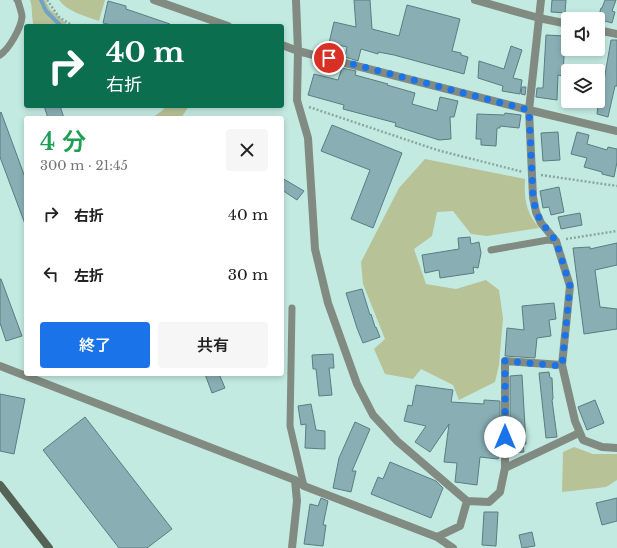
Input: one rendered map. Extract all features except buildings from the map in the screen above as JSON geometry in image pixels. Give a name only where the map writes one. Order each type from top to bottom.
[{"type":"street","points":[[154,0],[222,24]]},
{"type":"street","points":[[296,0],[298,50],[297,100],[308,138],[315,249],[328,303],[357,384],[373,415],[397,441],[467,501],[489,502],[500,492],[505,468],[505,361],[562,366]]},
{"type":"street","points":[[475,0],[561,23]]},
{"type":"street","points":[[541,0],[529,110],[533,197],[536,212],[542,223],[556,241],[570,286],[562,366],[579,433],[583,440],[602,447],[617,448]]},
{"type":"street","points":[[605,31],[617,34]]},
{"type":"street","points":[[284,46],[529,110],[617,131]]},
{"type":"street","points":[[0,366],[24,375]]},
{"type":"street","points":[[26,376],[296,480],[304,486],[437,537],[453,548]]},
{"type":"street","points":[[505,468],[579,433]]},
{"type":"street","points":[[292,548],[297,501],[296,480]]},
{"type":"street","points":[[0,485],[49,548]]},
{"type":"street","points":[[437,537],[460,526],[467,501]]},
{"type":"lane","points":[[0,55],[6,51],[15,36],[22,17],[17,0]]},
{"type":"lane","points":[[491,250],[548,240],[556,241]]},
{"type":"lane","points":[[292,308],[290,426],[304,486]]},
{"type":"path","points":[[46,0],[60,17],[70,24]]},
{"type":"path","points":[[302,105],[437,150],[526,172]]},
{"type":"path","points":[[534,174],[617,186]]},
{"type":"path","points":[[556,241],[617,231]]},
{"type":"green space","points":[[30,0],[45,0],[50,9],[67,24],[34,24]]},
{"type":"green space","points":[[59,0],[105,0],[99,21],[72,11]]},
{"type":"green space","points":[[164,108],[188,108],[182,116],[155,116]]},
{"type":"green space","points":[[425,159],[525,179],[527,205],[531,217],[539,228],[487,236],[471,234],[453,211],[437,212],[432,236],[414,249],[426,284],[456,289],[486,280],[499,290],[503,318],[499,365],[495,382],[459,400],[453,385],[421,369],[413,379],[385,374],[374,349],[385,339],[363,284],[361,262],[399,188]]},
{"type":"green space","points":[[574,447],[593,454],[617,454],[617,480],[606,487],[562,492],[563,452]]},
{"type":"waterway","points":[[41,0],[46,11],[59,24]]},
{"type":"route","points":[[329,58],[529,110],[533,197],[536,212],[542,223],[556,241],[570,286],[562,366],[505,361],[505,437]]}]
